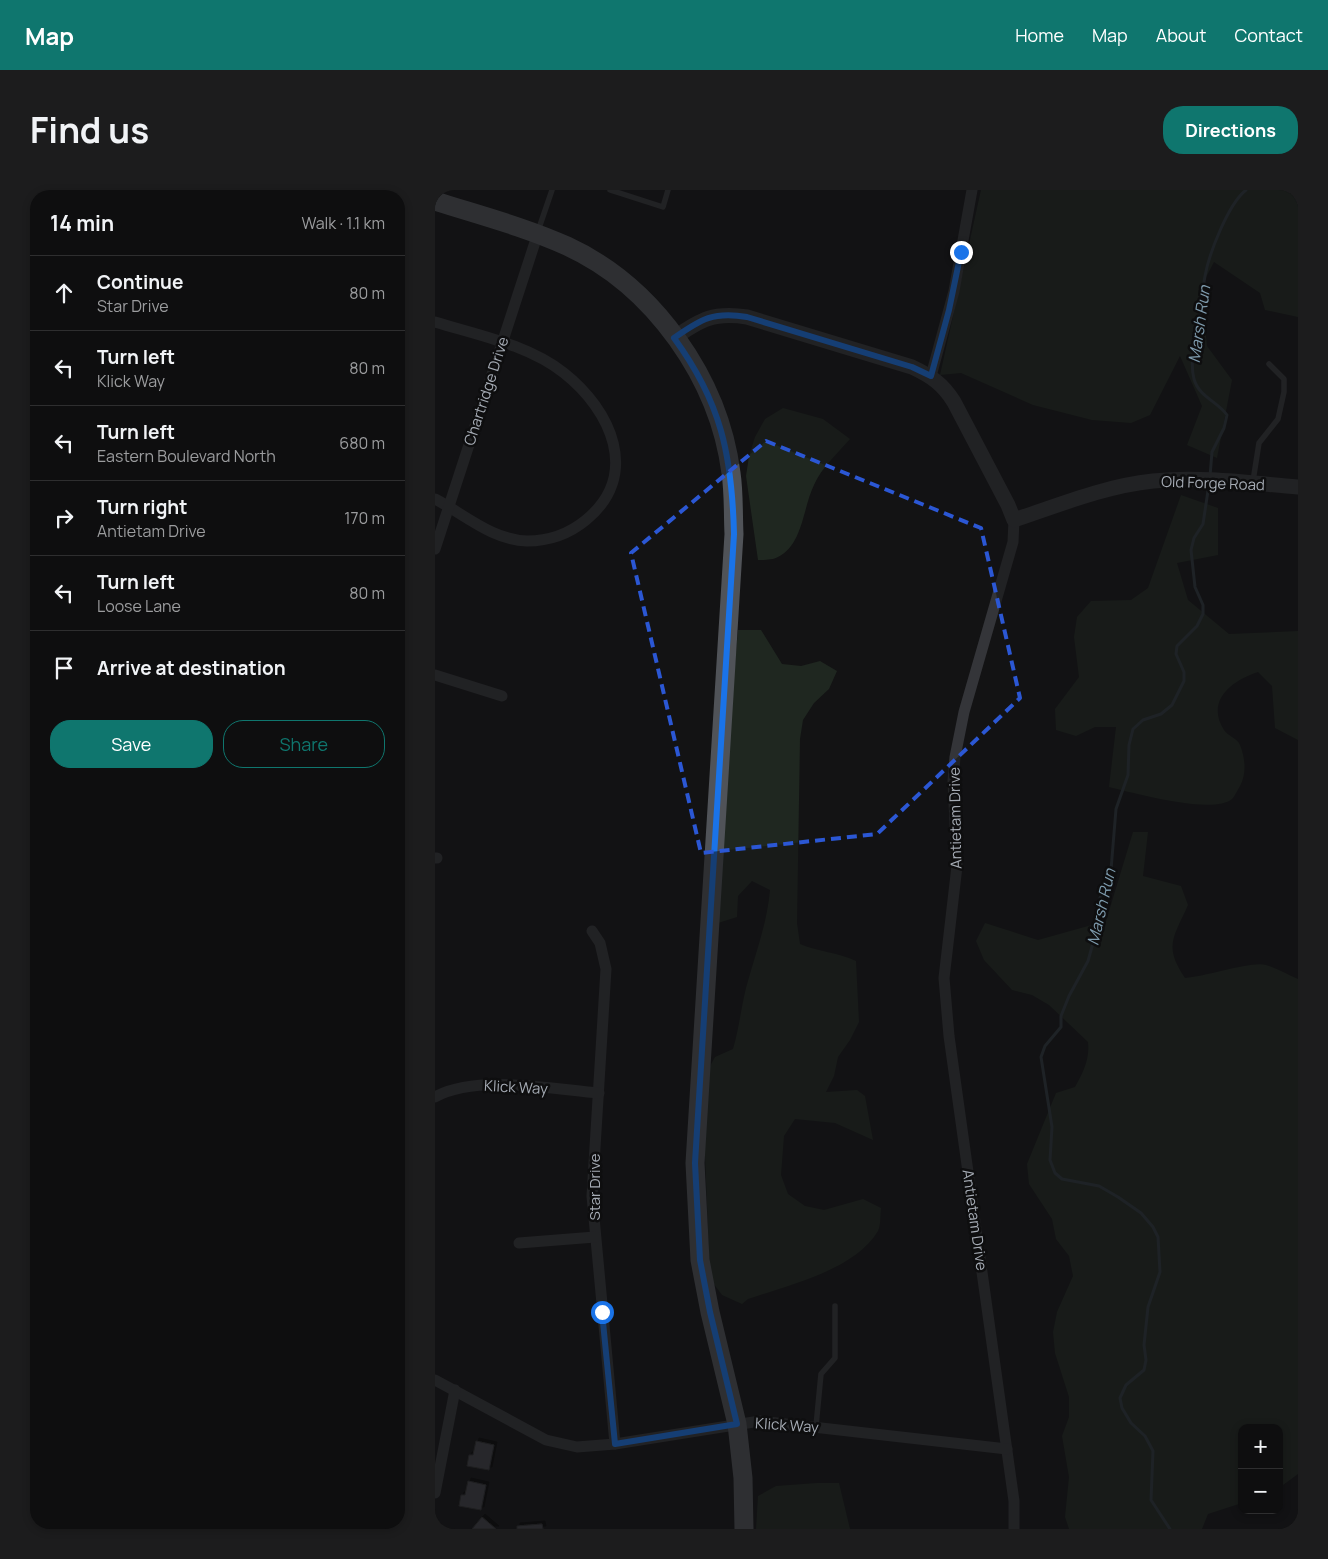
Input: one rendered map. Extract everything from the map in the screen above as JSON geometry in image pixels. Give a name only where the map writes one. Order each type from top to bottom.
[{"type":"main road","points":[[435,201],[538,233],[576,251],[629,286],[658,315],[695,366],[712,402],[724,438],[731,473],[734,534],[695,1163],[700,1260],[710,1312],[737,1424],[743,1478],[744,1529]]},
{"type":"street","points":[[931,376],[954,291],[972,190]]},
{"type":"street","name":"Chartridge Drive","points":[[435,549],[538,233]]},
{"type":"street","name":"Antietam Drive","points":[[674,338],[698,322],[712,316],[729,314],[747,317],[903,364],[931,376],[947,391],[954,402],[1014,520],[1013,542],[964,712],[955,757],[953,781],[957,866],[944,978],[949,1036],[1014,1501],[1014,1529]]},
{"type":"street","points":[[435,322],[501,343],[545,360],[563,372],[580,386],[597,406],[607,424],[613,442],[616,463],[613,481],[595,513],[580,526],[562,536],[545,540],[526,541],[508,538],[489,531],[435,499]]},
{"type":"street","name":"Old Forge Road","points":[[1014,520],[1096,493],[1152,481],[1202,479],[1298,487]]},
{"type":"street","points":[[435,675],[502,696]]},
{"type":"street","name":"Star Drive","points":[[592,932],[600,943],[606,969],[592,1179],[595,1237],[615,1444]]},
{"type":"street","name":"Klick Way","points":[[435,1097],[464,1086],[486,1084],[599,1093]]},
{"type":"street","points":[[519,1243],[595,1237]]},
{"type":"street","name":"Klick Way","points":[[435,1380],[546,1440],[577,1447],[615,1444],[737,1424],[773,1421],[1007,1448]]},
{"type":"street","points":[[435,1493],[455,1390]]},
{"type":"lane","points":[[538,233],[552,190]]},
{"type":"lane","points":[[610,190],[663,207],[668,190]]},
{"type":"lane","points":[[1252,483],[1259,443],[1278,419],[1284,392],[1284,379],[1269,364]]},
{"type":"lane","points":[[816,1426],[821,1374],[831,1364],[836,1350],[835,1306]]},
{"type":"highlighted area","points":[[766,441],[981,528],[1020,698],[877,834],[701,853],[631,553]]},
{"type":"shaded area","points":[[981,190],[1298,190],[1298,317],[1265,310],[1260,293],[1214,262],[1201,287],[1207,346],[1232,380],[1217,458],[1187,445],[1202,406],[1180,356],[1150,415],[1131,423],[1092,420],[1033,405],[961,373],[940,375]]},
{"type":"shaded area","points":[[783,408],[823,419],[850,439],[817,478],[793,544],[776,558],[758,560],[746,476],[749,456],[755,437],[765,419]]},
{"type":"shaded area","points":[[1181,495],[1218,508],[1218,555],[1177,563],[1188,600],[1229,634],[1298,631],[1298,740],[1275,728],[1272,686],[1258,672],[1239,680],[1225,693],[1218,709],[1219,719],[1224,730],[1240,745],[1244,760],[1242,781],[1232,799],[1208,805],[1154,798],[1109,787],[1116,727],[1095,727],[1076,736],[1056,730],[1055,709],[1079,677],[1074,637],[1077,617],[1091,601],[1131,600],[1148,588]]},
{"type":"shaded area","points":[[738,630],[761,630],[782,664],[801,666],[820,661],[837,671],[829,689],[814,703],[803,720],[800,739],[797,923],[800,944],[856,961],[859,1022],[850,1040],[838,1057],[834,1076],[826,1092],[857,1090],[865,1096],[873,1140],[835,1123],[795,1119],[784,1136],[781,1175],[788,1194],[805,1206],[824,1210],[863,1199],[881,1208],[878,1231],[867,1245],[854,1256],[820,1274],[748,1299],[742,1304],[722,1295],[710,1279],[702,1081],[715,1057],[733,1049],[746,988],[763,927],[770,890],[752,881],[738,896],[737,917],[718,923],[715,888]]},
{"type":"shaded area","points":[[1133,832],[1148,832],[1143,876],[1181,886],[1188,905],[1173,941],[1174,958],[1185,978],[1259,964],[1270,966],[1298,979],[1298,1474],[1283,1485],[1283,1424],[1238,1424],[1238,1504],[1208,1514],[1202,1529],[1069,1529],[1065,1517],[1069,1477],[1062,1436],[1069,1417],[1069,1397],[1055,1353],[1053,1332],[1057,1312],[1073,1276],[1069,1256],[1056,1239],[1052,1219],[1029,1184],[1027,1164],[1056,1093],[1075,1087],[1081,1076],[1087,1060],[1088,1042],[1049,1005],[1032,995],[1012,990],[984,960],[976,941],[985,923],[1038,940],[1106,921]]},
{"type":"shaded area","points":[[839,1483],[850,1529],[756,1529],[758,1496],[776,1486]]},
{"type":"building","points":[[476,1441],[494,1445],[489,1470],[467,1466],[469,1455],[473,1455]]},
{"type":"building","points":[[468,1481],[486,1485],[481,1510],[459,1506],[461,1495],[465,1495]]},
{"type":"building","points":[[482,1517],[496,1529],[472,1529]]},
{"type":"building","points":[[542,1524],[543,1529],[517,1529],[517,1526]]},
{"type":"waterway","name":"Marsh Run","points":[[1210,476],[1212,452],[1224,428],[1227,415],[1204,395],[1196,385],[1193,372],[1193,357],[1205,276],[1211,255],[1226,218],[1239,197],[1246,190]]},
{"type":"waterway","name":"Marsh Run","points":[[1170,1529],[1151,1500],[1153,1451],[1145,1436],[1131,1423],[1122,1408],[1120,1398],[1126,1385],[1144,1370],[1146,1360],[1144,1345],[1148,1307],[1160,1272],[1158,1237],[1153,1227],[1141,1213],[1118,1197],[1099,1186],[1062,1179],[1055,1173],[1050,1160],[1052,1127],[1041,1057],[1045,1046],[1061,1027],[1061,1016],[1069,996],[1088,961],[1093,943],[1100,898],[1110,882],[1116,809],[1128,775],[1129,745],[1133,729],[1143,720],[1161,714],[1172,705],[1184,681],[1184,672],[1176,654],[1177,646],[1197,626],[1203,614],[1203,605],[1195,587],[1191,550],[1194,538],[1203,524],[1209,484]]},
{"type":"route","points":[[602,1312],[615,1444],[737,1424],[725,1367],[710,1312],[700,1260],[696,1212],[695,1163],[734,534],[733,499],[731,473],[724,438],[712,402],[695,366],[674,338],[698,322],[712,316],[729,314],[747,317],[894,361],[931,376],[954,291],[961,252]]}]
